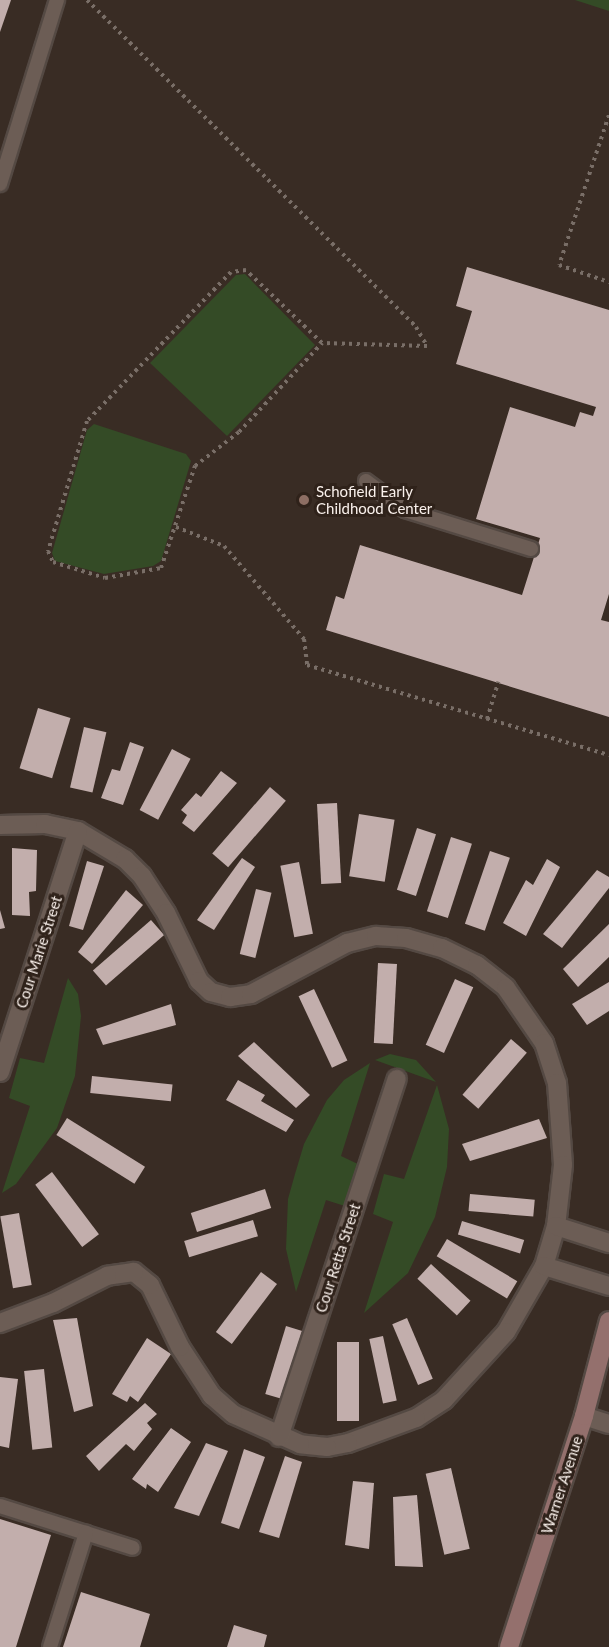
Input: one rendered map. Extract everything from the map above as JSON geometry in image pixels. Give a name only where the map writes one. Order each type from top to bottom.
[{"type":"street","points":[[0,825],[45,824],[78,831],[105,845],[142,876],[166,913],[199,981],[211,992],[230,997],[251,994],[347,943],[376,936],[406,938],[442,948],[477,965],[506,988],[544,1043],[557,1083],[563,1166],[556,1226],[544,1266],[506,1332],[444,1400],[416,1418],[372,1436],[327,1447],[279,1437],[233,1414],[212,1396],[180,1347],[150,1285],[134,1272],[107,1276],[54,1303],[0,1323]]},
{"type":"street","name":"Cour Marie Street","points":[[0,1072],[78,831]]},
{"type":"street","name":"Cour Retta Street","points":[[279,1437],[397,1079]]},
{"type":"street","points":[[556,1226],[609,1243]]},
{"type":"street","points":[[544,1266],[609,1286]]},
{"type":"street","name":"Warner Avenue","points":[[509,1647],[584,1416],[609,1321]]},
{"type":"street","points":[[584,1416],[609,1425]]},
{"type":"lane","points":[[0,184],[57,0]]},
{"type":"lane","points":[[366,481],[405,510],[531,549]]},
{"type":"lane","points":[[0,1506],[133,1548]]},
{"type":"lane","points":[[50,1647],[86,1533]]},
{"type":"path","points":[[87,0],[416,327],[427,346],[322,343],[246,270],[231,272],[87,421],[48,550],[53,562],[105,578],[160,568],[195,465],[239,432],[322,343]]},
{"type":"path","points":[[609,115],[560,265],[609,282]]},
{"type":"path","points":[[176,526],[224,546],[304,639],[307,665],[609,755]]},
{"type":"path","points":[[487,719],[498,682]]},
{"type":"green space","points":[[575,0],[609,0],[609,11]]},
{"type":"green space","points":[[245,274],[315,345],[227,436],[150,363],[236,275]]},
{"type":"green space","points":[[94,424],[186,454],[191,461],[161,561],[153,566],[104,574],[55,561],[52,553],[87,430]]},
{"type":"green space","points":[[68,978],[78,994],[81,1016],[75,1076],[57,1128],[16,1184],[2,1193],[30,1106],[9,1098],[20,1058],[44,1063]]},
{"type":"green space","points":[[390,1054],[416,1060],[436,1082],[375,1060]]},
{"type":"green space","points":[[370,1063],[341,1156],[362,1166],[348,1207],[326,1200],[296,1292],[286,1249],[288,1199],[304,1144],[327,1100],[344,1080]]},
{"type":"green space","points":[[437,1085],[449,1129],[447,1167],[435,1217],[408,1273],[364,1313],[393,1222],[373,1214],[384,1174],[404,1179]]},
{"type":"building","points":[[0,0],[11,0],[0,32]]},
{"type":"building","points":[[467,267],[609,310],[609,594],[601,620],[609,622],[609,717],[326,630],[336,596],[344,599],[360,545],[522,595],[540,538],[476,519],[510,407],[575,427],[580,412],[593,416],[596,407],[456,364],[472,311],[456,306]]},
{"type":"building","points":[[38,708],[71,718],[52,778],[20,768]]},
{"type":"building","points":[[84,727],[106,732],[92,793],[70,787]]},
{"type":"building","points":[[130,742],[144,747],[123,805],[101,798],[112,769],[120,771]]},
{"type":"building","points":[[172,749],[191,759],[158,820],[140,810]]},
{"type":"building","points":[[221,771],[237,783],[194,832],[182,823],[187,815],[181,810],[196,793],[201,797]]},
{"type":"building","points":[[270,787],[286,801],[228,867],[212,853]]},
{"type":"building","points":[[337,803],[341,883],[321,884],[317,804]]},
{"type":"building","points":[[359,814],[395,820],[385,882],[349,876]]},
{"type":"building","points":[[417,828],[436,834],[416,896],[397,890]]},
{"type":"building","points":[[451,837],[472,844],[448,918],[427,911]]},
{"type":"building","points":[[12,848],[37,850],[36,891],[29,892],[30,916],[12,915]]},
{"type":"building","points":[[490,851],[510,858],[485,931],[465,924]]},
{"type":"building","points":[[242,858],[255,867],[214,930],[197,920]]},
{"type":"building","points":[[547,859],[560,867],[526,936],[503,923],[526,880],[533,885]]},
{"type":"building","points":[[87,861],[104,866],[83,930],[69,926]]},
{"type":"building","points":[[299,862],[313,934],[294,937],[280,866]]},
{"type":"building","points":[[597,870],[609,877],[609,888],[562,948],[543,934]]},
{"type":"building","points":[[256,889],[272,893],[255,958],[240,954]]},
{"type":"building","points":[[126,890],[143,905],[92,964],[78,952]]},
{"type":"building","points":[[0,910],[5,928],[0,929]]},
{"type":"building","points":[[151,920],[164,935],[106,986],[93,971]]},
{"type":"building","points":[[609,924],[609,957],[578,987],[563,969]]},
{"type":"building","points":[[378,963],[397,964],[393,1044],[374,1043]]},
{"type":"building","points":[[455,979],[473,987],[444,1053],[426,1045]]},
{"type":"building","points":[[609,982],[609,1011],[587,1025],[572,1004]]},
{"type":"building","points":[[314,989],[347,1061],[332,1068],[299,996]]},
{"type":"building","points":[[171,1004],[176,1025],[103,1045],[96,1029]]},
{"type":"building","points":[[511,1039],[527,1053],[478,1109],[462,1095]]},
{"type":"building","points":[[254,1042],[310,1095],[296,1108],[238,1056]]},
{"type":"building","points":[[92,1076],[173,1084],[171,1101],[90,1093]]},
{"type":"building","points":[[238,1080],[265,1095],[261,1101],[294,1120],[286,1132],[226,1100]]},
{"type":"building","points":[[67,1118],[145,1167],[134,1184],[56,1135]]},
{"type":"building","points":[[539,1119],[547,1138],[470,1161],[462,1144]]},
{"type":"building","points":[[52,1172],[99,1234],[82,1247],[35,1185]]},
{"type":"building","points":[[265,1189],[271,1208],[197,1232],[191,1213]]},
{"type":"building","points":[[470,1194],[535,1200],[533,1217],[469,1211]]},
{"type":"building","points":[[19,1213],[32,1285],[13,1288],[0,1216]]},
{"type":"building","points":[[253,1220],[258,1236],[189,1257],[184,1241]]},
{"type":"building","points":[[462,1221],[524,1240],[520,1253],[458,1234]]},
{"type":"building","points":[[447,1239],[517,1281],[507,1298],[437,1256]]},
{"type":"building","points":[[431,1264],[470,1301],[457,1315],[417,1279]]},
{"type":"building","points":[[261,1272],[277,1284],[232,1344],[216,1332]]},
{"type":"building","points":[[77,1318],[93,1406],[74,1412],[53,1320]]},
{"type":"building","points":[[407,1318],[433,1379],[418,1385],[392,1324]]},
{"type":"building","points":[[286,1326],[302,1331],[281,1399],[265,1394]]},
{"type":"building","points":[[383,1336],[397,1401],[383,1403],[369,1339]]},
{"type":"building","points":[[147,1338],[171,1354],[138,1402],[130,1396],[127,1402],[112,1394]]},
{"type":"building","points":[[337,1342],[359,1342],[359,1421],[337,1421]]},
{"type":"building","points":[[44,1369],[52,1448],[32,1450],[24,1371]]},
{"type":"building","points":[[0,1377],[18,1379],[9,1448],[0,1446]]},
{"type":"building","points":[[145,1403],[157,1414],[147,1423],[152,1429],[134,1451],[126,1444],[99,1471],[86,1456]]},
{"type":"building","points":[[171,1428],[191,1442],[158,1492],[147,1484],[146,1489],[132,1479]]},
{"type":"building","points":[[206,1443],[228,1451],[199,1516],[174,1508]]},
{"type":"building","points":[[244,1449],[265,1457],[239,1529],[221,1523]]},
{"type":"building","points":[[285,1456],[302,1462],[279,1538],[259,1532]]},
{"type":"building","points":[[451,1468],[470,1549],[444,1555],[426,1474]]},
{"type":"building","points":[[353,1481],[374,1483],[369,1549],[345,1545]]},
{"type":"building","points":[[417,1495],[423,1567],[395,1566],[393,1497]]},
{"type":"building","points":[[0,1519],[51,1535],[16,1647],[0,1647]]},
{"type":"building","points":[[81,1592],[150,1614],[140,1647],[63,1647]]},
{"type":"building","points":[[234,1625],[267,1635],[264,1647],[227,1647]]},
{"type":"place","name":"Schofield Early Childhood Center","points":[[304,500]]}]
